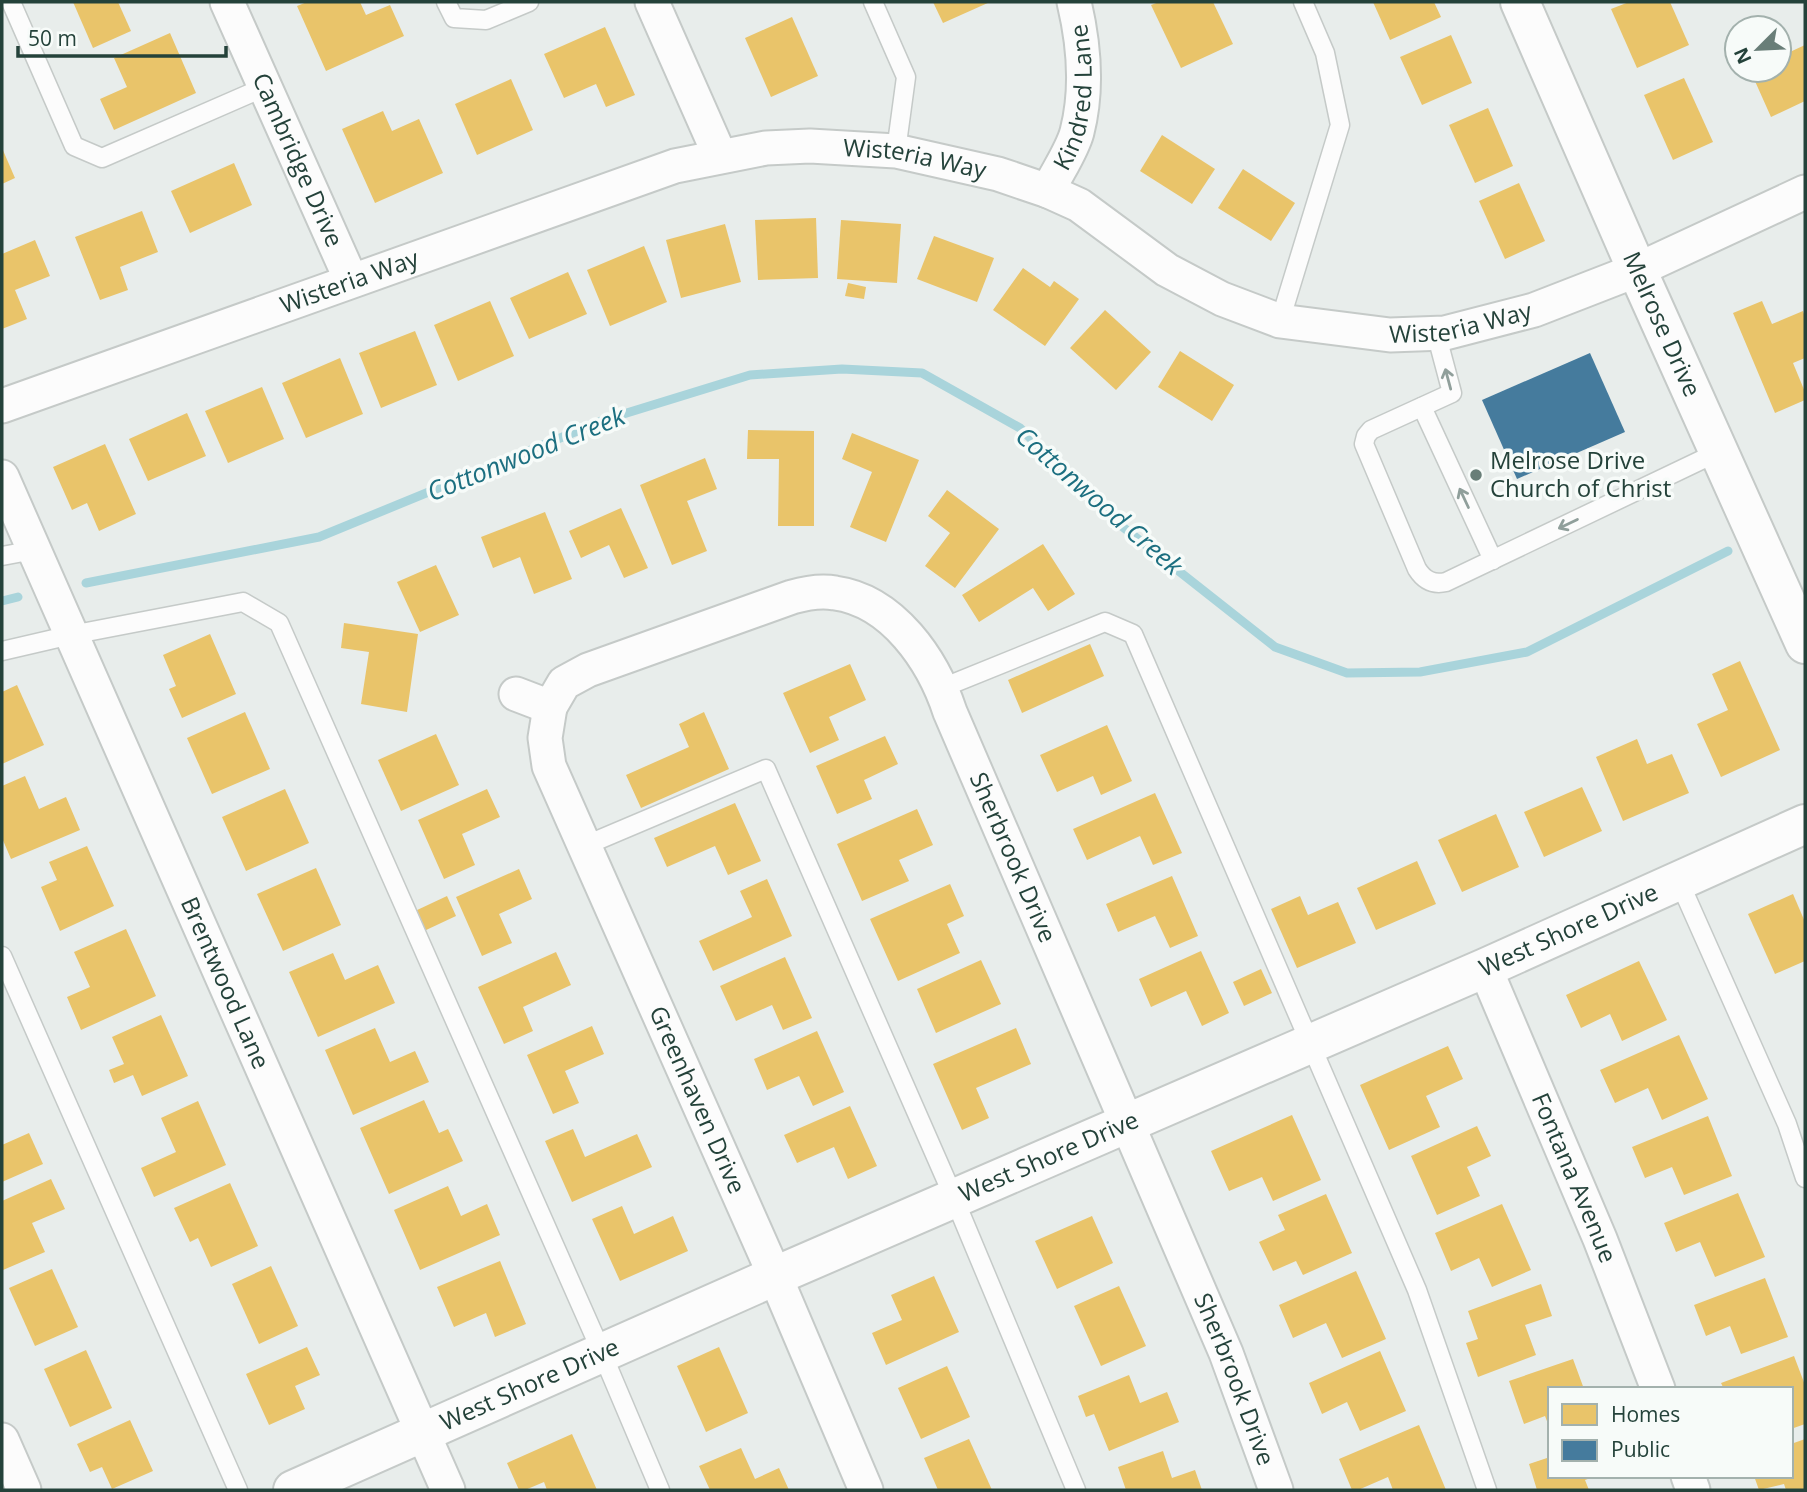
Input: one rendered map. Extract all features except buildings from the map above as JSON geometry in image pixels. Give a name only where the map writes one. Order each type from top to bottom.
[{"type":"street","name":"Cambridge Drive","points":[[227,2],[351,280]]},
{"type":"street","points":[[652,2],[720,156]]},
{"type":"street","name":"Kindred Lane","points":[[1048,191],[1077,134],[1084,82],[1081,32],[1074,2]]},
{"type":"street","name":"Melrose Drive","points":[[1520,2],[1805,644]]},
{"type":"street","name":"Wisteria Way","points":[[2,407],[675,166],[766,148],[810,146],[896,151],[998,174],[1079,205],[1167,270],[1222,299],[1280,321],[1390,335],[1445,333],[1534,310],[1637,270],[1805,192]]},
{"type":"street","name":"Brentwood Lane","points":[[2,477],[448,1490]]},
{"type":"street","name":"Sherbrook Drive","points":[[550,707],[564,683],[588,670],[812,592],[835,593],[863,601],[887,615],[925,655],[942,688],[1226,1353],[1276,1490]]},
{"type":"street","points":[[516,694],[550,707]]},
{"type":"street","name":"Greenhaven Drive","points":[[550,707],[545,738],[549,766],[775,1276],[866,1490]]},
{"type":"street","name":"West Shore Drive","points":[[293,1490],[775,1276],[1485,968],[1805,824]]},
{"type":"street","name":"Fontana Avenue","points":[[1485,968],[1600,1239],[1657,1387]]},
{"type":"street","points":[[2,1440],[24,1490]]},
{"type":"lane","points":[[10,2],[74,146],[102,158],[265,87]]},
{"type":"lane","points":[[446,2],[454,18],[486,20],[529,2]]},
{"type":"lane","points":[[873,2],[906,77],[896,151]]},
{"type":"lane","points":[[1280,321],[1340,125],[1325,53],[1303,2]]},
{"type":"lane","points":[[1436,333],[1452,393],[1371,430],[1364,444],[1417,569],[1421,576],[1438,584],[1718,452]]},
{"type":"lane","points":[[1422,407],[1493,560]]},
{"type":"lane","points":[[2,556],[34,550]]},
{"type":"lane","points":[[2,651],[243,602],[279,623],[660,1490]]},
{"type":"lane","points":[[942,688],[1105,622],[1132,635],[1417,1290],[1487,1490]]},
{"type":"lane","points":[[584,846],[766,769],[954,1198],[1076,1490]]},
{"type":"lane","points":[[1679,881],[1787,1124],[1805,1178]]},
{"type":"lane","points":[[2,956],[238,1490]]},
{"type":"waterway","name":"Cottonwood Creek","points":[[86,583],[319,537],[604,420],[750,375],[842,369],[922,373],[1020,428],[1119,524],[1275,647],[1347,673],[1420,672],[1527,652],[1728,551]]},
{"type":"waterway","name":"Cottonwood Creek","points":[[2,601],[18,597]]},
{"type":"place","name":"Melrose Drive Church of Christ","points":[[1476,475]]}]
